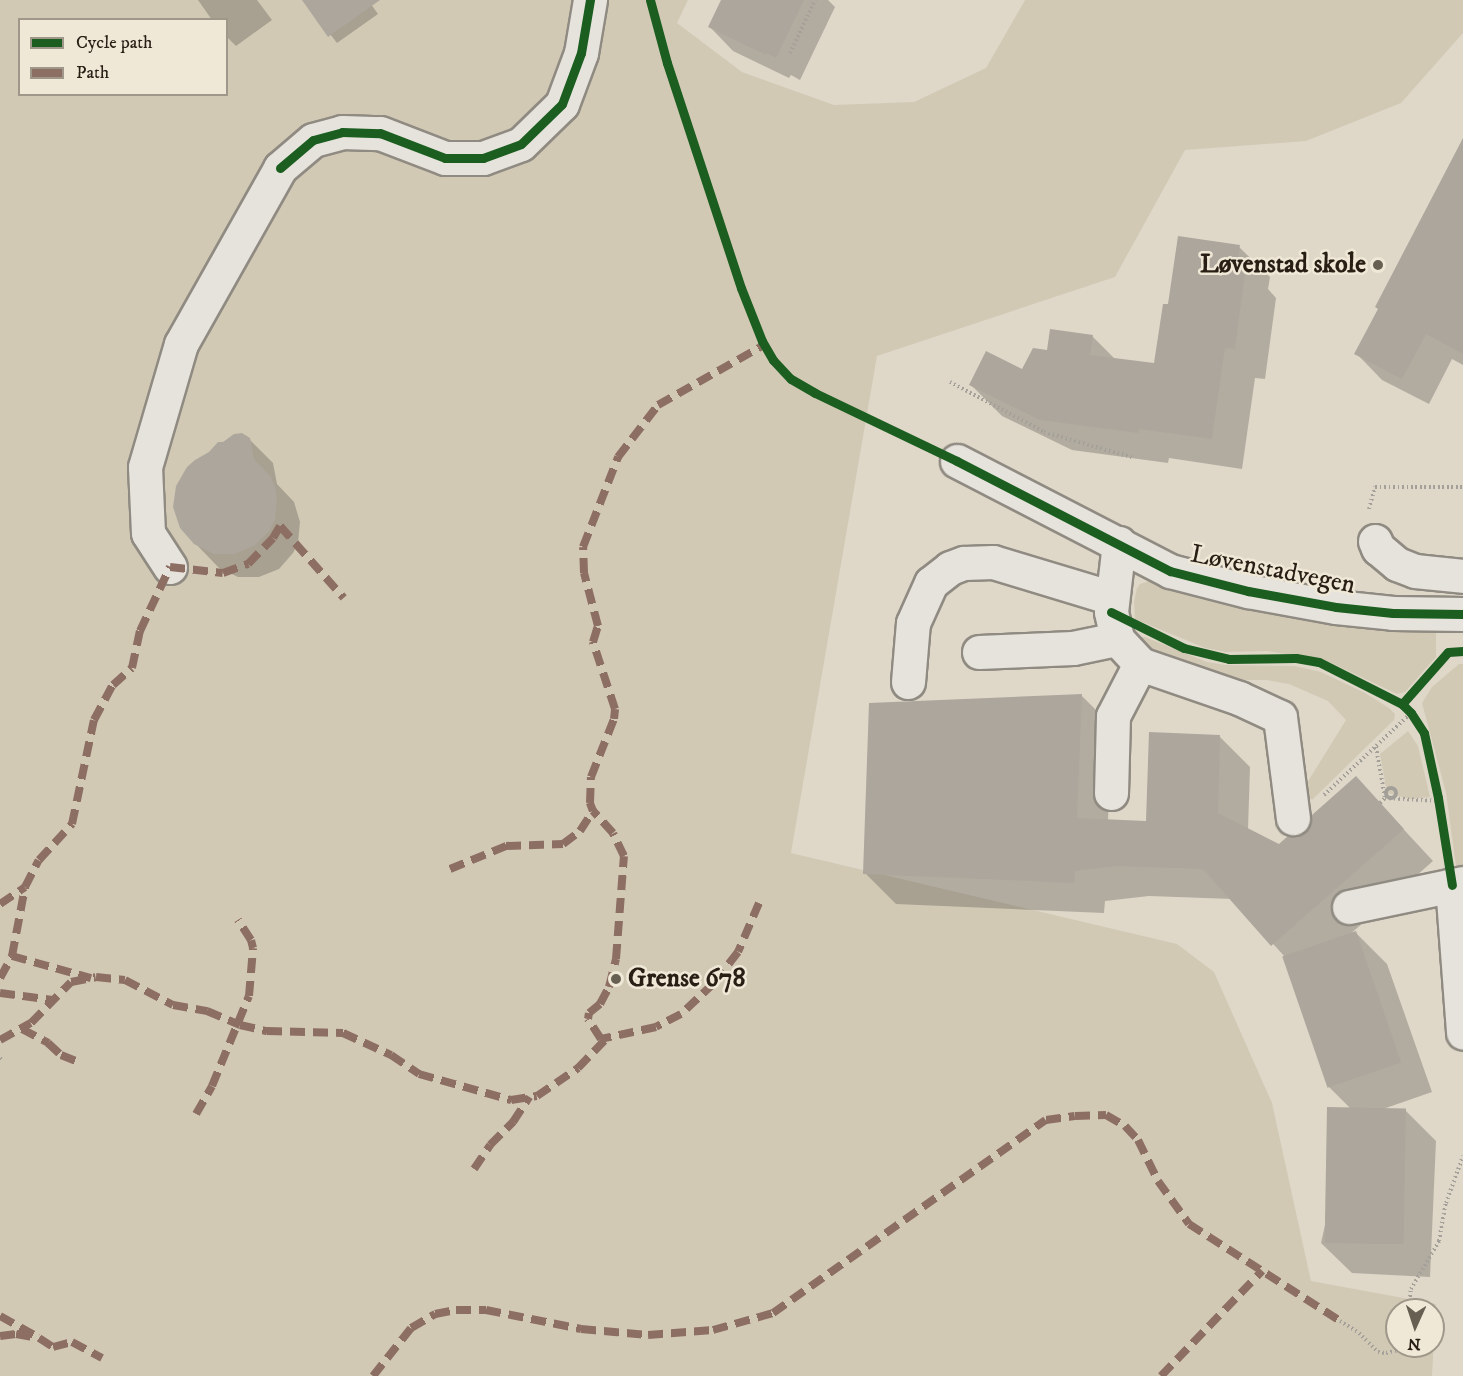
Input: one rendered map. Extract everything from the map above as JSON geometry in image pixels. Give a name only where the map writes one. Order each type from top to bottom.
[{"type":"street","points":[[170,567],[148,533],[145,467],[181,344],[280,168],[313,140],[342,132],[380,133],[445,158],[483,158],[521,144],[562,104],[581,53],[590,0]]},
{"type":"street","name":"Løvenstadvegen","points":[[957,460],[1170,571],[1248,591],[1335,607],[1393,614],[1463,614]]},
{"type":"street","points":[[1375,541],[1378,548],[1397,564],[1406,568],[1414,571],[1463,576]]},
{"type":"street","points":[[1119,543],[1111,612],[1117,639],[1140,664],[1239,698],[1280,717],[1293,818]]},
{"type":"street","points":[[908,682],[913,623],[931,583],[951,568],[963,563],[993,562],[1009,565],[1112,598]]},
{"type":"street","points":[[979,652],[1073,648],[1117,639]]},
{"type":"street","points":[[1111,793],[1113,716],[1140,664]]},
{"type":"street","points":[[1349,907],[1457,884],[1463,1033]]},
{"type":"path","points":[[790,53],[815,0]]},
{"type":"path","points":[[950,382],[1044,432],[1131,457]]},
{"type":"path","points":[[1375,541],[1371,530],[1369,506],[1375,488],[1463,487]]},
{"type":"path","points":[[1293,818],[1303,815],[1375,746],[1413,716],[1402,704]]},
{"type":"path","points":[[1375,746],[1386,797]]},
{"type":"path","points":[[1436,788],[1441,812]]},
{"type":"path","points":[[1380,802],[1386,797],[1439,801]]},
{"type":"path","points":[[1410,1298],[1411,1289],[1439,1241],[1446,1203],[1463,1156]]},
{"type":"path","points":[[1340,1321],[1359,1333],[1378,1352],[1385,1353]]},
{"type":"shaded area","points":[[0,0],[688,0],[677,23],[742,72],[834,105],[914,102],[986,68],[1025,0],[1463,0],[1463,33],[1401,103],[1306,141],[1185,150],[1115,277],[877,356],[791,853],[1177,944],[1214,972],[1272,1103],[1311,1281],[1403,1298],[1385,1298],[1385,1358],[1433,1358],[1432,1376],[0,1376]]},
{"type":"shaded area","points":[[1152,580],[1206,598],[1305,620],[1375,629],[1436,631],[1436,657],[1405,692],[1397,694],[1325,660],[1267,651],[1226,652],[1205,648],[1135,619],[1134,602],[1137,588],[1140,584]]},
{"type":"shaded area","points":[[1139,637],[1145,637],[1207,662],[1226,665],[1295,666],[1321,672],[1365,693],[1389,708],[1395,714],[1394,720],[1312,800],[1302,791],[1346,720],[1328,701],[1289,684],[1266,680],[1226,680],[1138,648]]},
{"type":"shaded area","points":[[1459,664],[1463,664],[1463,871],[1456,866],[1446,793],[1422,703],[1432,687]]},
{"type":"shaded area","points":[[1408,731],[1418,746],[1430,797],[1410,799],[1387,793],[1380,754]]},
{"type":"building","points":[[302,0],[380,0],[328,37]]},
{"type":"building","points":[[721,0],[804,0],[776,58],[708,27]]},
{"type":"building","points":[[1463,138],[1463,354],[1426,334],[1402,379],[1354,354],[1378,309],[1375,307]]},
{"type":"building","points":[[1178,236],[1240,245],[1237,264],[1246,265],[1235,349],[1225,348],[1212,439],[1139,429],[1138,433],[1040,420],[969,385],[986,351],[1022,369],[1033,348],[1047,350],[1050,329],[1093,335],[1090,355],[1154,363],[1163,304],[1168,304]]},
{"type":"building","points":[[242,433],[250,438],[254,459],[271,477],[275,487],[277,498],[275,519],[270,530],[255,545],[235,554],[214,554],[194,544],[180,528],[173,507],[176,486],[187,467],[195,460],[209,452],[218,442],[223,442],[234,434]]},
{"type":"building","points":[[1082,694],[1077,818],[1146,821],[1149,732],[1220,735],[1218,813],[1279,844],[1288,836],[1296,836],[1305,832],[1310,825],[1312,815],[1356,776],[1404,829],[1271,946],[1203,869],[1118,866],[1075,871],[1074,883],[863,874],[869,703]]},
{"type":"building","points":[[1356,931],[1401,1062],[1328,1088],[1282,956]]},
{"type":"building","points":[[1327,1107],[1406,1108],[1404,1244],[1325,1243]]},
{"type":"marked path","points":[[759,903],[738,952],[714,983],[681,1014],[656,1027],[601,1039],[588,1019],[589,1013],[600,1004],[609,987],[616,959],[624,856],[613,833],[593,811],[590,803],[591,777],[614,719],[615,709],[593,642],[598,626],[584,573],[583,547],[618,457],[658,405],[764,345]]},
{"type":"marked path","points":[[0,904],[25,887],[39,860],[72,824],[94,720],[113,685],[132,668],[140,631],[170,567],[223,573],[248,564],[273,538],[280,526],[344,598]]},
{"type":"marked path","points":[[450,869],[506,846],[563,844],[580,831],[593,811]]},
{"type":"marked path","points":[[0,978],[12,956],[25,887]]},
{"type":"marked path","points":[[196,1114],[212,1086],[249,996],[253,948],[251,940],[238,920]]},
{"type":"marked path","points":[[12,956],[91,978]]},
{"type":"marked path","points":[[0,1040],[31,1023],[71,982],[96,977],[125,980],[173,1005],[207,1011],[240,1025],[267,1031],[343,1033],[391,1055],[419,1074],[511,1100],[537,1096],[578,1068],[607,1038]]},
{"type":"marked path","points":[[0,993],[53,1000]]},
{"type":"marked path","points":[[22,1029],[48,1043],[61,1055],[76,1061]]},
{"type":"marked path","points":[[474,1169],[490,1145],[513,1122],[529,1097]]},
{"type":"marked path","points":[[373,1376],[411,1328],[435,1314],[456,1310],[486,1310],[581,1329],[648,1335],[713,1330],[773,1313],[1046,1120],[1075,1116],[1106,1115],[1125,1126],[1138,1140],[1158,1181],[1189,1224],[1340,1321]]},
{"type":"marked path","points":[[1161,1376],[1262,1271]]},
{"type":"marked path","points":[[0,1316],[34,1335]]},
{"type":"marked path","points":[[0,1336],[16,1334],[39,1338],[53,1347],[72,1342],[102,1358]]},
{"type":"cycle path","points":[[280,168],[313,140],[342,132],[380,133],[445,158],[483,158],[521,144],[562,104],[581,53],[590,0]]},
{"type":"cycle path","points":[[650,0],[667,63],[741,288],[762,341],[773,360],[791,379],[815,393],[957,461],[1170,571],[1248,591],[1336,607],[1393,613],[1463,614]]},
{"type":"cycle path","points":[[1111,612],[1184,648],[1229,659],[1296,658],[1319,662],[1402,704],[1424,733],[1438,798],[1452,885]]},
{"type":"cycle path","points":[[1402,704],[1448,652],[1463,651]]},
{"type":"place","name":"Løvenstad skole","points":[[1378,265]]},
{"type":"place","name":"Grense 678","points":[[616,979]]}]
